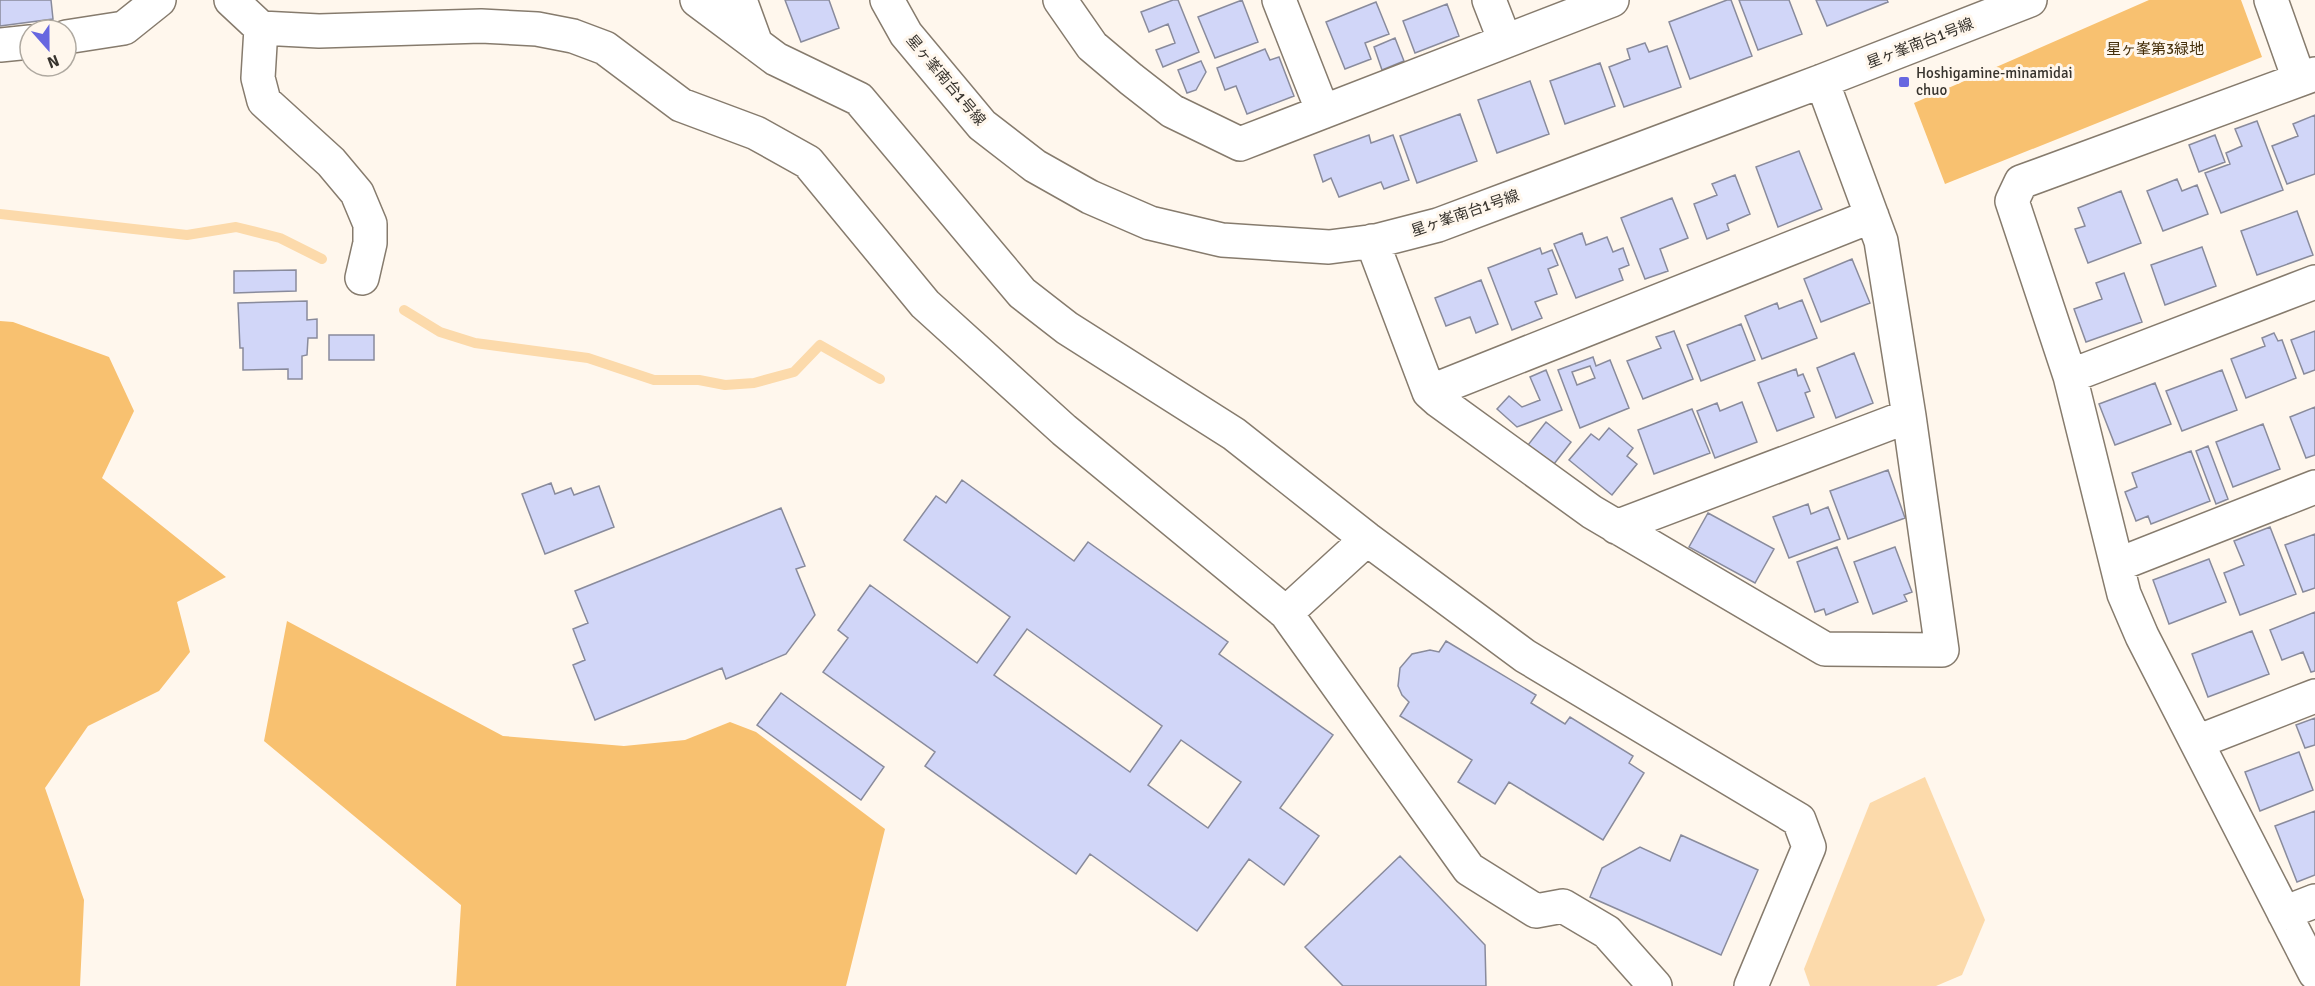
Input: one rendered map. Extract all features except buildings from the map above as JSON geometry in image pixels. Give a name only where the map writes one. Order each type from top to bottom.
[{"type":"street","points":[[78,35],[124,28],[159,0]]},
{"type":"street","points":[[231,0],[261,28],[319,30],[481,26],[537,29],[573,36],[605,48],[681,105],[756,133],[808,162],[926,304],[1064,430],[1286,613],[1469,869],[1536,911],[1563,906],[1607,933],[1655,986]]},
{"type":"street","points":[[697,0],[776,59],[859,99],[1022,292],[1067,328],[1234,434],[1367,539],[1525,656],[1799,820],[1809,847],[1751,986]]},
{"type":"street","points":[[740,0],[756,44]]},
{"type":"street","name":"星ヶ峯南台1号線","points":[[887,0],[906,34],[982,125],[1035,166],[1090,197],[1150,223],[1222,240],[1329,247],[1372,241],[1438,225],[1822,81],[2029,0]]},
{"type":"street","points":[[1060,0],[1092,46],[1131,79],[1172,111],[1240,144],[1611,0]]},
{"type":"street","points":[[1280,0],[1323,112]]},
{"type":"street","points":[[1489,0],[1505,41]]},
{"type":"street","points":[[2271,0],[2307,76],[2021,182],[2012,201],[2070,376],[2124,594],[2142,636],[2315,973]]},
{"type":"street","points":[[261,28],[258,78],[264,101],[331,162],[357,193],[370,224],[370,243],[362,278]]},
{"type":"street","points":[[0,45],[18,43]]},
{"type":"street","points":[[1372,241],[1429,392],[1438,401],[1582,506],[1825,650],[1941,650],[1909,416],[1881,241],[1822,81]]},
{"type":"street","points":[[1429,392],[1872,216]]},
{"type":"street","points":[[2070,376],[2315,282]]},
{"type":"street","points":[[1616,527],[1909,416]]},
{"type":"street","points":[[2117,565],[2315,488]]},
{"type":"street","points":[[1286,613],[1367,539]]},
{"type":"street","points":[[2197,742],[2315,696]]},
{"type":"street","points":[[2284,913],[2315,901]]},
{"type":"green space","name":"星ヶ峯第3緑地","points":[[2149,0],[2241,0],[2262,57],[1945,184],[1914,103]]},
{"type":"green space","points":[[0,321],[13,322],[109,357],[134,411],[102,478],[226,577],[177,602],[190,652],[159,691],[88,726],[45,788],[84,900],[80,986],[0,986]]},
{"type":"green space","points":[[287,621],[503,736],[624,746],[685,740],[730,722],[756,732],[885,829],[846,986],[456,986],[461,905],[264,741]]},
{"type":"shaded area","points":[[1925,777],[1985,920],[1962,975],[1936,986],[1810,986],[1804,969],[1870,803]]},
{"type":"waterway","points":[[0,214],[187,235],[236,227],[280,238],[322,259]]},
{"type":"waterway","points":[[404,310],[440,332],[475,343],[588,358],[654,380],[699,380],[725,385],[754,383],[794,372],[820,345],[880,379]]},
{"type":"place","name":"Hoshigamine-minamidai chuo","points":[[1904,82]]}]
